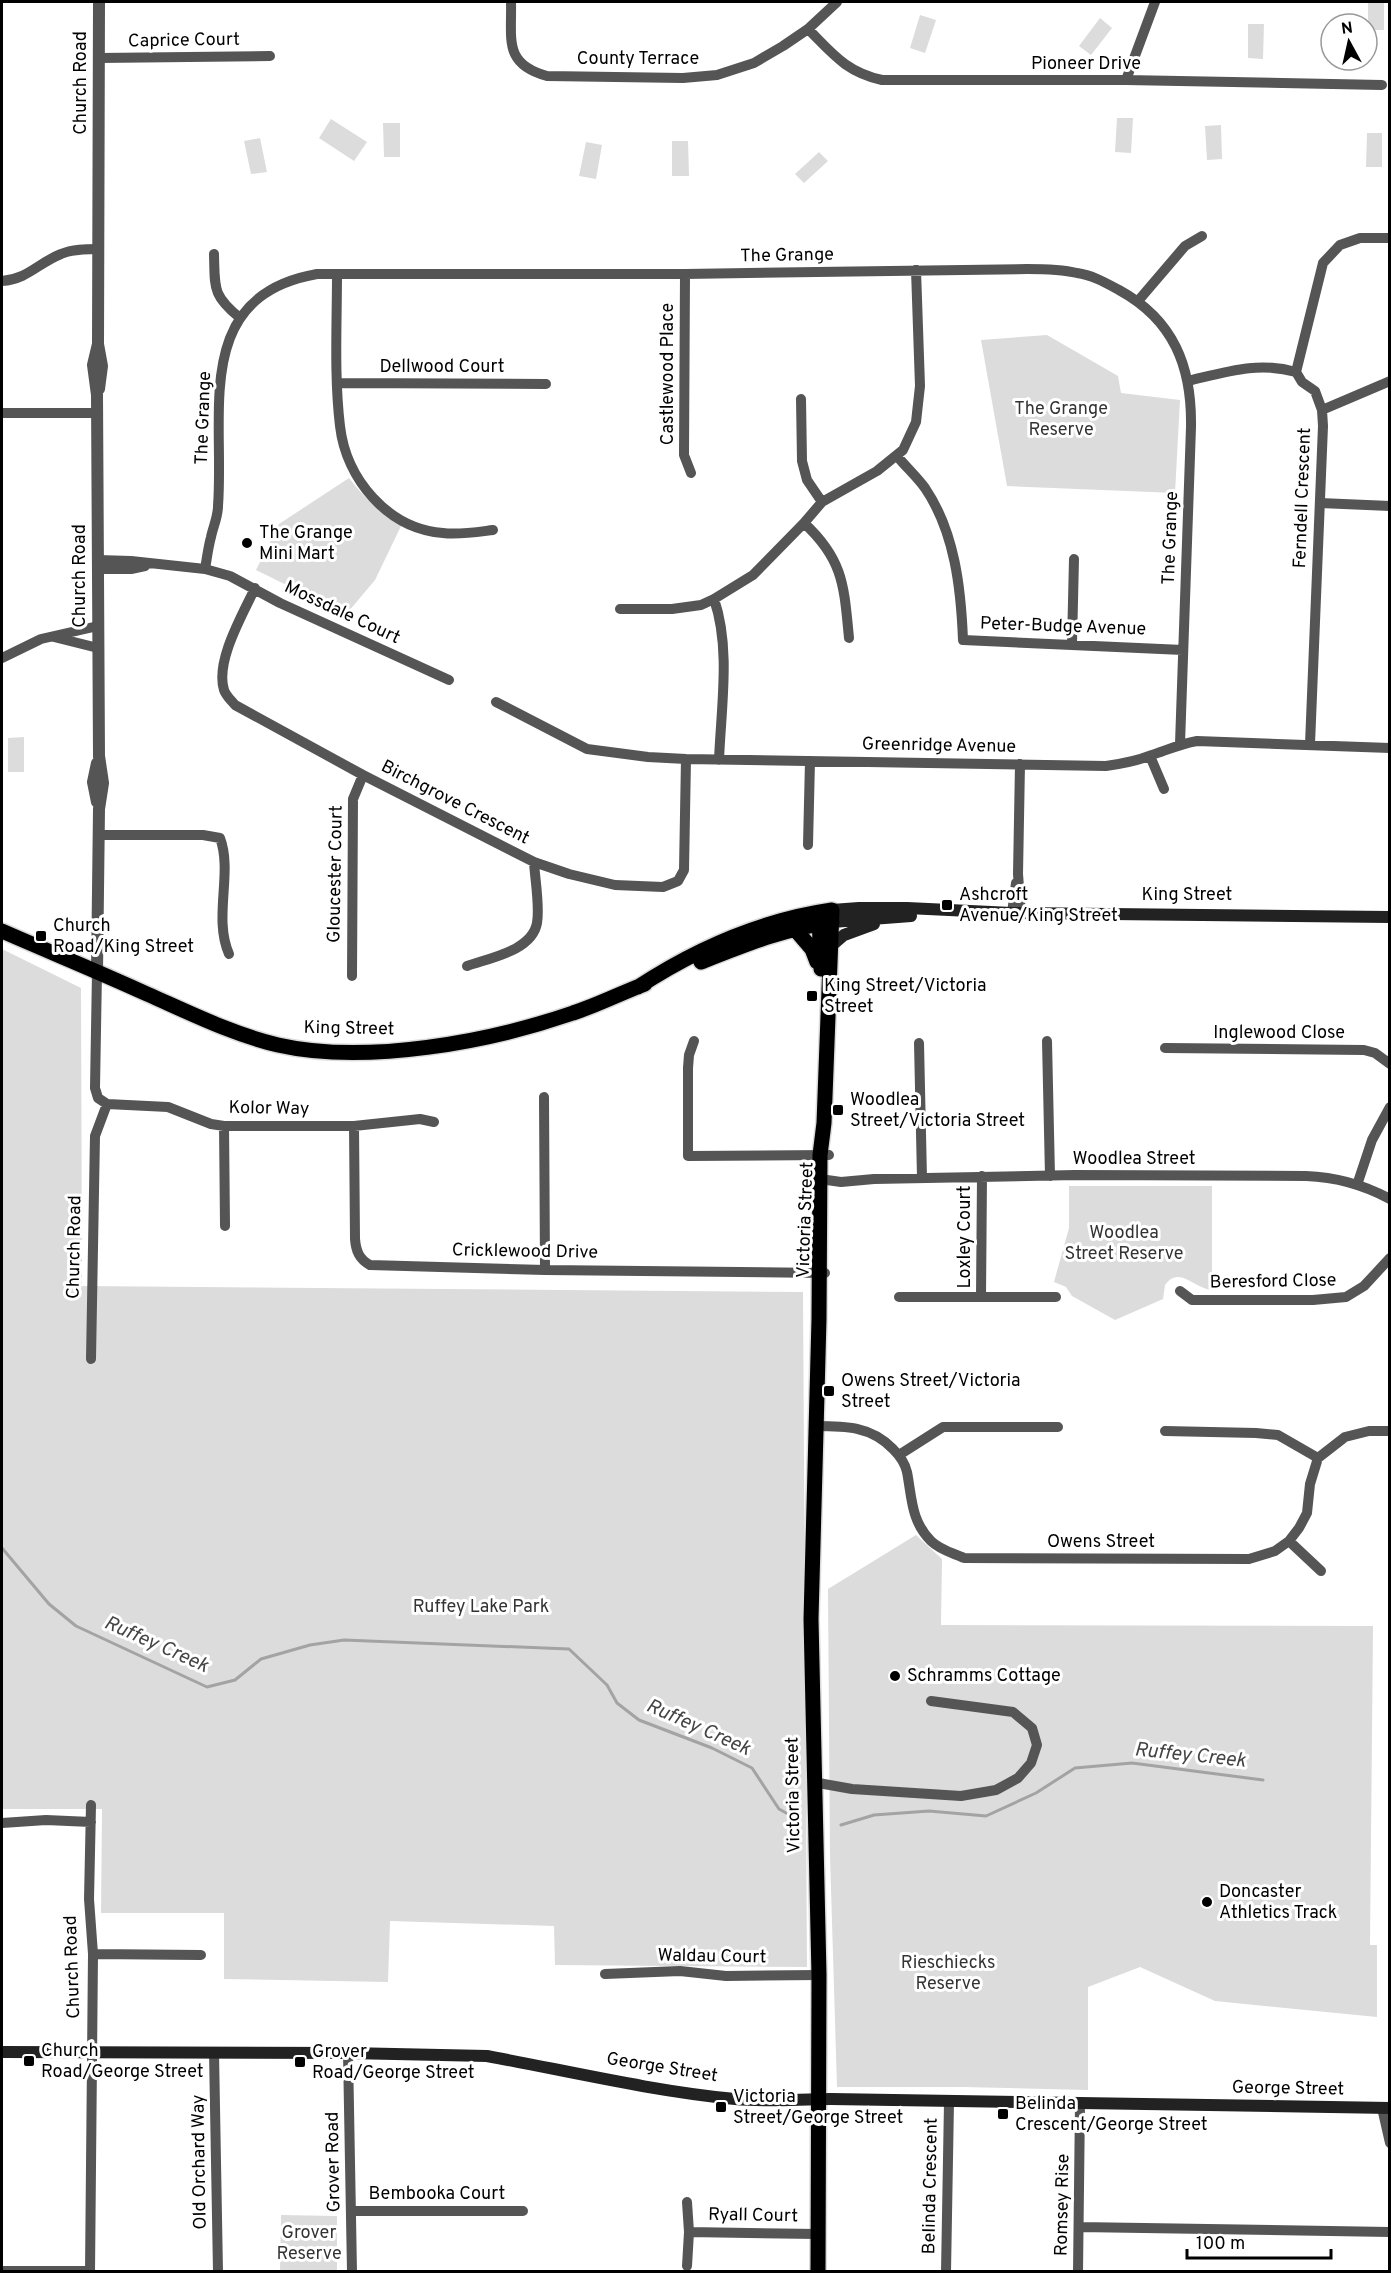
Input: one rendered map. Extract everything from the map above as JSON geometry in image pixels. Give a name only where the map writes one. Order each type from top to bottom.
[{"type":"main road","name":"King Street","points":[[638,987],[681,961],[752,929],[869,908],[1017,913],[1389,917]]},
{"type":"main road","name":"King Street","points":[[2,930],[245,1035],[289,1047],[336,1052],[426,1047],[506,1032],[574,1013],[742,946],[826,917],[917,915],[948,911]]},
{"type":"main road","points":[[830,947],[854,930],[917,915]]},
{"type":"main road","name":"Victoria Street","points":[[824,1094],[830,947],[826,917]]},
{"type":"main road","name":"Victoria Street","points":[[818,2271],[819,1975],[811,1619],[815,1426],[827,1179],[820,970],[826,917]]},
{"type":"main road","points":[[794,928],[814,952],[820,970]]},
{"type":"main road","name":"George Street","points":[[2,2052],[348,2053],[487,2056],[735,2099],[1386,2108]]},
{"type":"street","name":"Church Road","points":[[91,1359],[95,1136],[104,1102],[95,1088],[98,835],[103,783],[99,756],[98,648],[97,395],[102,374],[98,344],[99,2]]},
{"type":"street","name":"County Terrace","points":[[512,2],[512,47],[518,62],[531,71],[547,76],[683,78],[717,75],[754,63],[808,29],[837,2]]},
{"type":"street","points":[[1126,80],[1155,2]]},
{"type":"street","name":"Pioneer Drive","points":[[808,29],[834,56],[853,71],[882,80],[1126,80],[1382,85]]},
{"type":"street","name":"Caprice Court","points":[[99,58],[270,56]]},
{"type":"street","points":[[1138,301],[1185,246],[1202,236]]},
{"type":"street","points":[[1188,381],[1250,367],[1268,366],[1296,372],[1323,263],[1340,245],[1360,238],[1389,238]]},
{"type":"street","points":[[2,281],[26,276],[53,257],[66,251],[98,249]]},
{"type":"street","points":[[214,254],[215,290],[220,301],[240,318]]},
{"type":"street","name":"The Grange","points":[[205,568],[218,508],[219,380],[224,354],[240,318],[272,290],[296,278],[317,274],[685,274],[1027,269],[1078,273],[1101,280],[1138,301],[1161,324],[1174,343],[1183,361],[1188,381],[1192,405],[1180,744]]},
{"type":"street","points":[[620,609],[672,609],[700,605],[714,599],[753,575],[804,524],[822,502],[877,471],[903,450],[916,422],[920,386],[916,270]]},
{"type":"street","points":[[337,274],[340,428],[351,466],[364,489],[377,503],[396,517],[420,529],[443,533],[493,530]]},
{"type":"street","name":"Castlewood Place","points":[[685,274],[684,454],[691,473]]},
{"type":"street","name":"Ferndell Crescent","points":[[1296,372],[1302,382],[1314,391],[1322,410],[1310,744]]},
{"type":"street","points":[[1322,410],[1389,381]]},
{"type":"street","name":"Dellwood Court","points":[[338,383],[546,384]]},
{"type":"street","points":[[801,399],[802,461],[807,480],[822,502]]},
{"type":"street","points":[[2,413],[97,413]]},
{"type":"street","name":"Peter-Budge Avenue","points":[[897,456],[925,488],[938,513],[950,545],[962,608],[963,640],[1072,643],[1183,650]]},
{"type":"street","points":[[1320,503],[1389,506]]},
{"type":"street","points":[[804,524],[822,540],[833,556],[846,599],[849,638]]},
{"type":"street","points":[[1072,643],[1074,559]]},
{"type":"street","name":"Mossdale Court","points":[[98,565],[131,561],[152,565],[205,568],[230,576],[280,603],[448,680]]},
{"type":"street","name":"Birchgrove Crescent","points":[[255,588],[226,653],[222,681],[225,693],[235,705],[363,775],[534,862],[569,874],[615,885],[663,887],[678,881],[684,870],[686,759]]},
{"type":"street","points":[[714,599],[721,620],[724,646],[719,760]]},
{"type":"street","points":[[2,657],[41,639],[98,626]]},
{"type":"street","points":[[53,637],[98,648]]},
{"type":"street","name":"Greenridge Avenue","points":[[496,702],[587,749],[686,759],[1106,766],[1124,764],[1180,744],[1210,740],[1389,748]]},
{"type":"street","points":[[1150,756],[1164,789]]},
{"type":"street","points":[[808,845],[810,761]]},
{"type":"street","points":[[1017,913],[1020,764]]},
{"type":"street","name":"Gloucester Court","points":[[352,976],[353,799],[363,775]]},
{"type":"street","points":[[98,835],[224,834],[223,933],[229,954]]},
{"type":"street","points":[[467,966],[517,948],[530,938],[537,924],[534,862]]},
{"type":"street","points":[[694,1041],[688,1061],[688,1156],[825,1155]]},
{"type":"street","points":[[1047,1041],[1050,1176]]},
{"type":"street","points":[[919,1043],[922,1178]]},
{"type":"street","name":"Inglewood Close","points":[[1165,1048],[1364,1050],[1375,1053],[1389,1064]]},
{"type":"street","points":[[544,1097],[545,1270]]},
{"type":"street","name":"Kolor Way","points":[[104,1102],[168,1107],[212,1124],[224,1126],[354,1126],[420,1119],[434,1122]]},
{"type":"street","points":[[1357,1185],[1372,1140],[1389,1107]]},
{"type":"street","points":[[224,1126],[225,1226]]},
{"type":"street","name":"Cricklewood Drive","points":[[354,1126],[355,1239],[356,1251],[362,1261],[378,1266],[822,1274]]},
{"type":"street","name":"Woodlea Street","points":[[827,1179],[982,1176],[1306,1176],[1357,1185],[1389,1199]]},
{"type":"street","name":"Loxley Court","points":[[981,1297],[982,1176]]},
{"type":"street","name":"Beresford Close","points":[[1180,1291],[1192,1300],[1313,1300],[1346,1297],[1364,1286],[1389,1257]]},
{"type":"street","name":"Loxley Court","points":[[899,1297],[1056,1297]]},
{"type":"street","name":"Owens Street","points":[[815,1426],[857,1427],[882,1437],[907,1469],[911,1508],[920,1528],[938,1547],[964,1558],[1249,1559],[1275,1551],[1289,1541],[1307,1513],[1310,1484],[1318,1458]]},
{"type":"street","points":[[898,1455],[943,1427],[1058,1427]]},
{"type":"street","points":[[1165,1431],[1278,1435],[1318,1458],[1345,1437],[1369,1431],[1389,1431]]},
{"type":"street","points":[[1289,1541],[1321,1571]]},
{"type":"street","points":[[813,1782],[852,1789],[962,1796],[996,1790],[1018,1778],[1031,1763],[1037,1745],[1032,1728],[1013,1712],[931,1701]]},
{"type":"street","name":"Church Road","points":[[90,2271],[93,1954],[88,1899],[91,1805]]},
{"type":"street","points":[[2,1823],[46,1820],[91,1822]]},
{"type":"street","points":[[93,1954],[201,1955]]},
{"type":"street","name":"Waldau Court","points":[[605,1974],[680,1971],[726,1976],[819,1975]]},
{"type":"street","name":"Old Orchard Way","points":[[214,2052],[218,2271]]},
{"type":"street","name":"Grover Road","points":[[348,2053],[352,2271]]},
{"type":"street","name":"Belinda Crescent","points":[[946,2271],[949,2102]]},
{"type":"street","name":"Romsey Rise","points":[[1078,2271],[1080,2103]]},
{"type":"street","points":[[1386,2108],[1389,2143]]},
{"type":"street","name":"Ryall Court","points":[[687,2202],[689,2232],[687,2266]]},
{"type":"street","name":"Bembooka Court","points":[[351,2211],[523,2211]]},
{"type":"street","points":[[1079,2227],[1389,2232]]},
{"type":"street","name":"Ryall Court","points":[[689,2232],[817,2234]]},
{"type":"street","points":[[2,2271],[90,2271]]},
{"type":"green space","points":[[1368,2],[1384,2],[1384,30],[1379,30],[1379,12],[1368,12]]},
{"type":"green space","points":[[920,15],[936,20],[925,53],[910,48]]},
{"type":"green space","points":[[1100,18],[1112,28],[1091,55],[1079,46]]},
{"type":"green space","points":[[1248,24],[1264,24],[1263,59],[1248,58]]},
{"type":"green space","points":[[1117,118],[1133,118],[1131,153],[1115,152]]},
{"type":"green space","points":[[331,119],[367,142],[354,161],[319,138]]},
{"type":"green space","points":[[383,123],[400,123],[400,157],[384,157]]},
{"type":"green space","points":[[1221,125],[1222,159],[1207,160],[1205,126]]},
{"type":"green space","points":[[1367,133],[1382,133],[1382,167],[1366,167]]},
{"type":"green space","points":[[260,138],[267,172],[251,174],[244,141]]},
{"type":"green space","points":[[672,141],[688,141],[689,176],[672,176]]},
{"type":"green space","points":[[586,142],[602,145],[596,179],[579,176]]},
{"type":"green space","points":[[819,152],[828,161],[804,183],[795,174]]},
{"type":"green space","name":"The Grange Reserve","points":[[1047,335],[1118,376],[1121,393],[1180,400],[1175,493],[1007,486],[981,340]]},
{"type":"green space","points":[[349,478],[372,504],[402,524],[375,580],[343,618],[317,600],[256,570],[279,524]]},
{"type":"green space","points":[[24,737],[24,772],[8,772],[8,738]]},
{"type":"green space","name":"Ruffey Lake Park","points":[[2,949],[81,988],[82,1286],[803,1292],[807,1967],[555,1965],[554,1926],[390,1921],[388,1982],[224,1979],[224,1913],[101,1913],[102,1809],[2,1809]]},
{"type":"green space","name":"Woodlea Street Reserve","points":[[1069,1186],[1212,1186],[1212,1290],[1176,1277],[1165,1285],[1163,1299],[1115,1320],[1072,1296],[1066,1287],[1054,1282],[1069,1228]]},
{"type":"green space","name":"Rieschiecks Reserve","points":[[916,1535],[942,1559],[941,1625],[1373,1626],[1370,1945],[1377,1945],[1377,2017],[1215,2001],[1140,1967],[1088,1987],[1088,2090],[837,2087],[830,1856],[828,1589]]},
{"type":"green space","name":"Grover Reserve","points":[[281,2215],[337,2216],[337,2271],[280,2271]]},
{"type":"waterway","name":"Ruffey Creek","points":[[2,1548],[49,1604],[76,1626],[207,1687],[235,1680],[261,1659],[310,1645],[344,1640],[569,1649],[607,1685],[617,1703],[639,1720],[712,1748],[752,1768],[779,1809],[797,1819]]},
{"type":"waterway","name":"Ruffey Creek","points":[[841,1825],[874,1815],[929,1811],[986,1816],[1036,1793],[1075,1768],[1132,1763],[1263,1780]]},
{"type":"place","name":"The Grange Mini Mart","points":[[247,543]]},
{"type":"place","name":"Ashcroft Avenue/King Street","points":[[947,905]]},
{"type":"place","name":"Church Road/King Street","points":[[41,936]]},
{"type":"place","name":"King Street/Victoria Street","points":[[812,996]]},
{"type":"place","name":"Woodlea Street/Victoria Street","points":[[838,1110]]},
{"type":"place","name":"Owens Street/Victoria Street","points":[[829,1391]]},
{"type":"place","name":"Schramms Cottage","points":[[895,1676]]},
{"type":"place","name":"Doncaster Athletics Track","points":[[1207,1902]]},
{"type":"place","name":"Church Road/George Street","points":[[29,2061]]},
{"type":"place","name":"Grover Road/George Street","points":[[300,2062]]},
{"type":"place","name":"Victoria Street/George Street","points":[[721,2107]]},
{"type":"place","name":"Belinda Crescent/George Street","points":[[1003,2114]]}]
